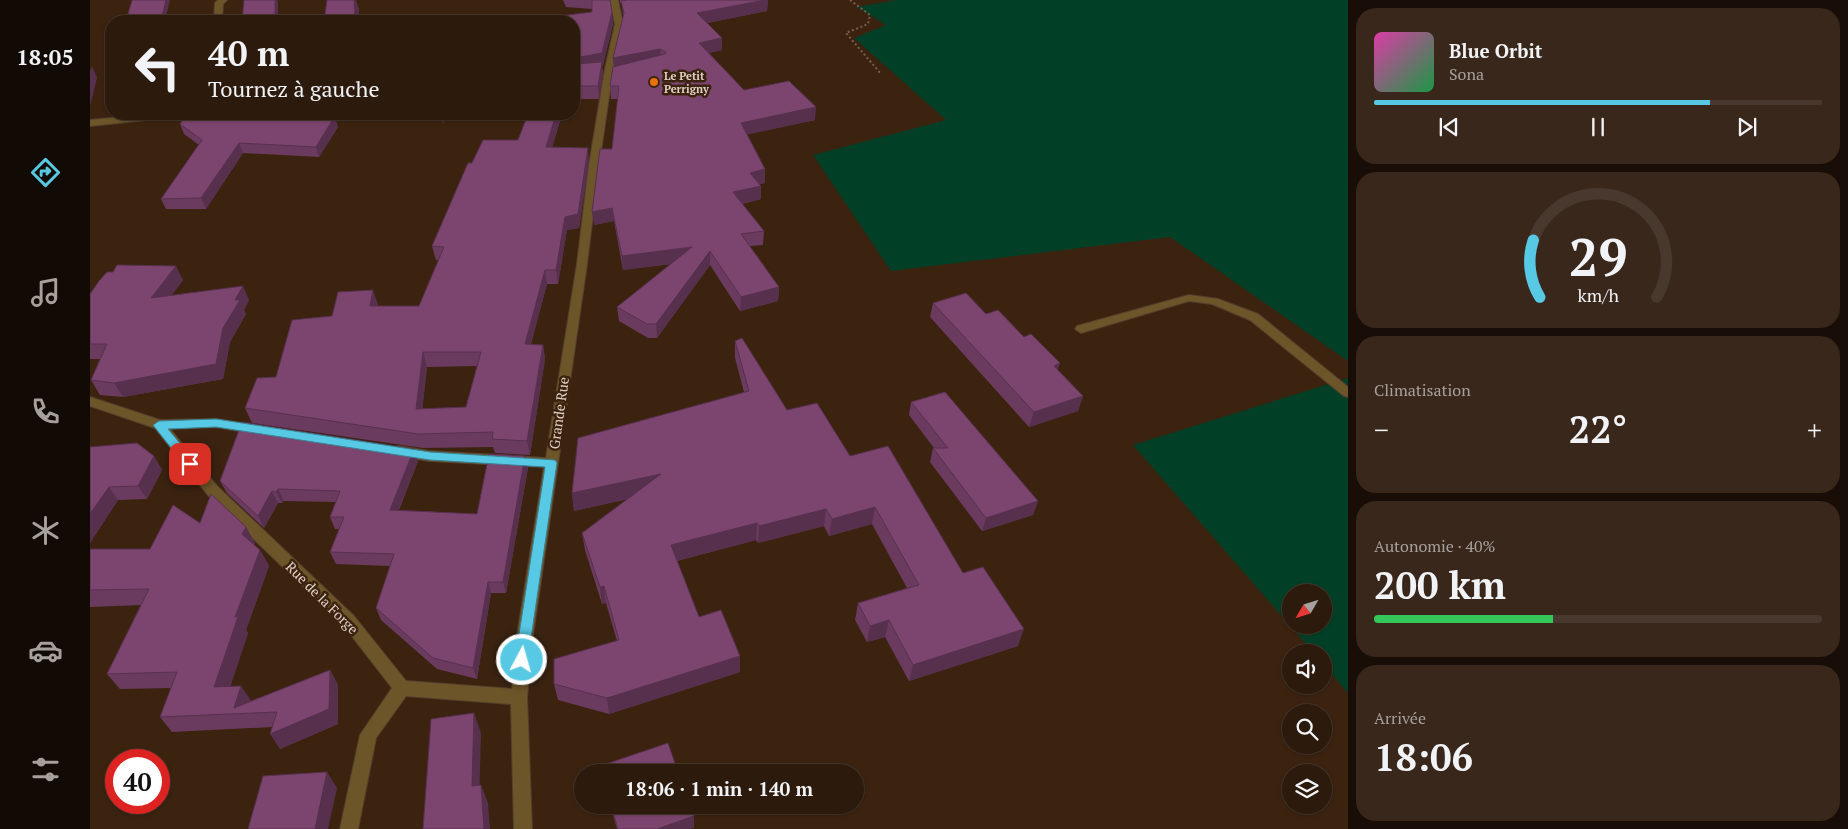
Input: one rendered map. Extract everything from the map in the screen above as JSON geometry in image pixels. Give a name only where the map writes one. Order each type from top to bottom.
[{"type":"street","points":[[218,15],[219,3],[223,0]]},
{"type":"street","name":"Grande Rue","points":[[524,829],[519,697],[524,642],[608,72],[619,24],[614,0]]},
{"type":"street","points":[[616,9],[625,8]]},
{"type":"street","points":[[90,123],[118,120]]},
{"type":"street","points":[[1081,329],[1189,298],[1214,301],[1254,317],[1348,394]]},
{"type":"street","points":[[90,401],[159,425],[216,423],[265,430]]},
{"type":"street","name":"Rue de la Forge","points":[[159,425],[212,490],[349,621],[402,688]]},
{"type":"street","points":[[381,448],[430,456],[551,463]]},
{"type":"street","points":[[349,829],[368,735],[402,688],[519,697]]},
{"type":"path","points":[[850,0],[870,15],[868,24],[846,34],[881,74]]},
{"type":"green space","points":[[896,0],[1348,0],[1348,361],[1170,237],[891,271],[813,155],[946,120],[854,38],[886,25],[857,7]]},
{"type":"green space","points":[[1348,378],[1348,693],[1332,674],[1332,644],[1306,644],[1297,634],[1332,634],[1332,584],[1282,584],[1282,616],[1133,445]]},
{"type":"building","points":[[132,0],[166,0],[162,15],[128,15]]},
{"type":"building","points":[[244,0],[275,0],[275,15],[243,15]]},
{"type":"building","points":[[327,0],[354,0],[355,15],[325,15]]},
{"type":"building","points":[[592,0],[610,0],[612,12],[602,53],[580,57],[580,15],[568,15],[592,12]]},
{"type":"building","points":[[765,0],[697,13],[722,38],[699,43],[744,90],[789,81],[816,107],[741,123],[765,169],[750,173],[761,186],[733,192],[764,231],[741,234],[779,287],[741,297],[710,251],[656,324],[647,324],[617,307],[692,247],[622,256],[612,208],[592,212],[600,149],[612,149],[619,86],[610,86],[613,67],[665,54],[666,52],[660,49],[613,58],[624,13],[621,1]]},
{"type":"building","points":[[602,62],[598,86],[580,86],[580,64]]},
{"type":"building","points":[[183,120],[333,120],[316,147],[239,143],[201,198],[161,199],[202,140],[180,124]]},
{"type":"building","points":[[526,120],[554,120],[546,147],[588,148],[578,214],[565,217],[556,270],[545,270],[525,344],[543,345],[527,441],[492,439],[493,432],[418,434],[245,408],[257,378],[276,377],[292,320],[332,316],[338,292],[373,290],[370,306],[419,306],[444,247],[432,246],[468,163],[472,163],[483,140],[518,140]],"holes":[[[423,352],[481,352],[466,407],[416,409]]]},
{"type":"building","points":[[117,265],[176,266],[151,298],[243,286],[235,300],[240,300],[223,328],[216,364],[114,383],[91,380],[107,344],[90,344],[90,294],[107,272],[113,272]]},
{"type":"building","points":[[966,293],[986,314],[998,310],[1024,337],[1031,334],[1060,363],[1054,366],[1083,396],[1034,412],[933,303]]},
{"type":"building","points":[[742,338],[787,410],[817,403],[850,456],[888,446],[963,573],[983,567],[1024,629],[913,665],[889,620],[870,626],[858,603],[919,585],[875,507],[832,519],[826,509],[759,526],[757,523],[671,545],[699,617],[721,610],[740,656],[607,698],[554,684],[554,659],[619,640],[604,586],[600,587],[582,533],[661,474],[572,493],[578,438],[749,391],[735,341]]},
{"type":"building","points":[[945,392],[1038,501],[986,518],[933,448],[948,448],[911,402]]},
{"type":"building","points":[[242,422],[414,449],[390,510],[477,514],[489,454],[525,456],[503,582],[488,582],[473,668],[433,658],[376,608],[394,554],[330,552],[344,517],[330,517],[340,491],[278,489],[276,492],[272,491],[258,516],[220,481]]},
{"type":"building","points":[[137,443],[154,456],[138,486],[109,487],[90,514],[90,447]]},
{"type":"building","points":[[211,494],[246,527],[242,534],[260,550],[235,617],[238,617],[214,687],[241,686],[234,708],[330,670],[329,709],[270,734],[277,712],[160,717],[177,672],[107,674],[149,589],[90,590],[90,549],[150,549],[173,505],[200,523]]},
{"type":"building","points":[[474,713],[472,786],[481,785],[484,829],[423,829],[431,719]]},
{"type":"building","points":[[668,743],[675,764],[606,764]]},
{"type":"building","points":[[327,772],[315,829],[248,829],[263,776]]},
{"type":"building","points":[[614,814],[693,814],[694,816],[657,829],[618,829]]},
{"type":"place","name":"Le Petit Perrigny","points":[[654,82]]},
{"type":"route","points":[[190,464],[159,425],[216,423],[430,456],[551,463],[522,660]]}]
